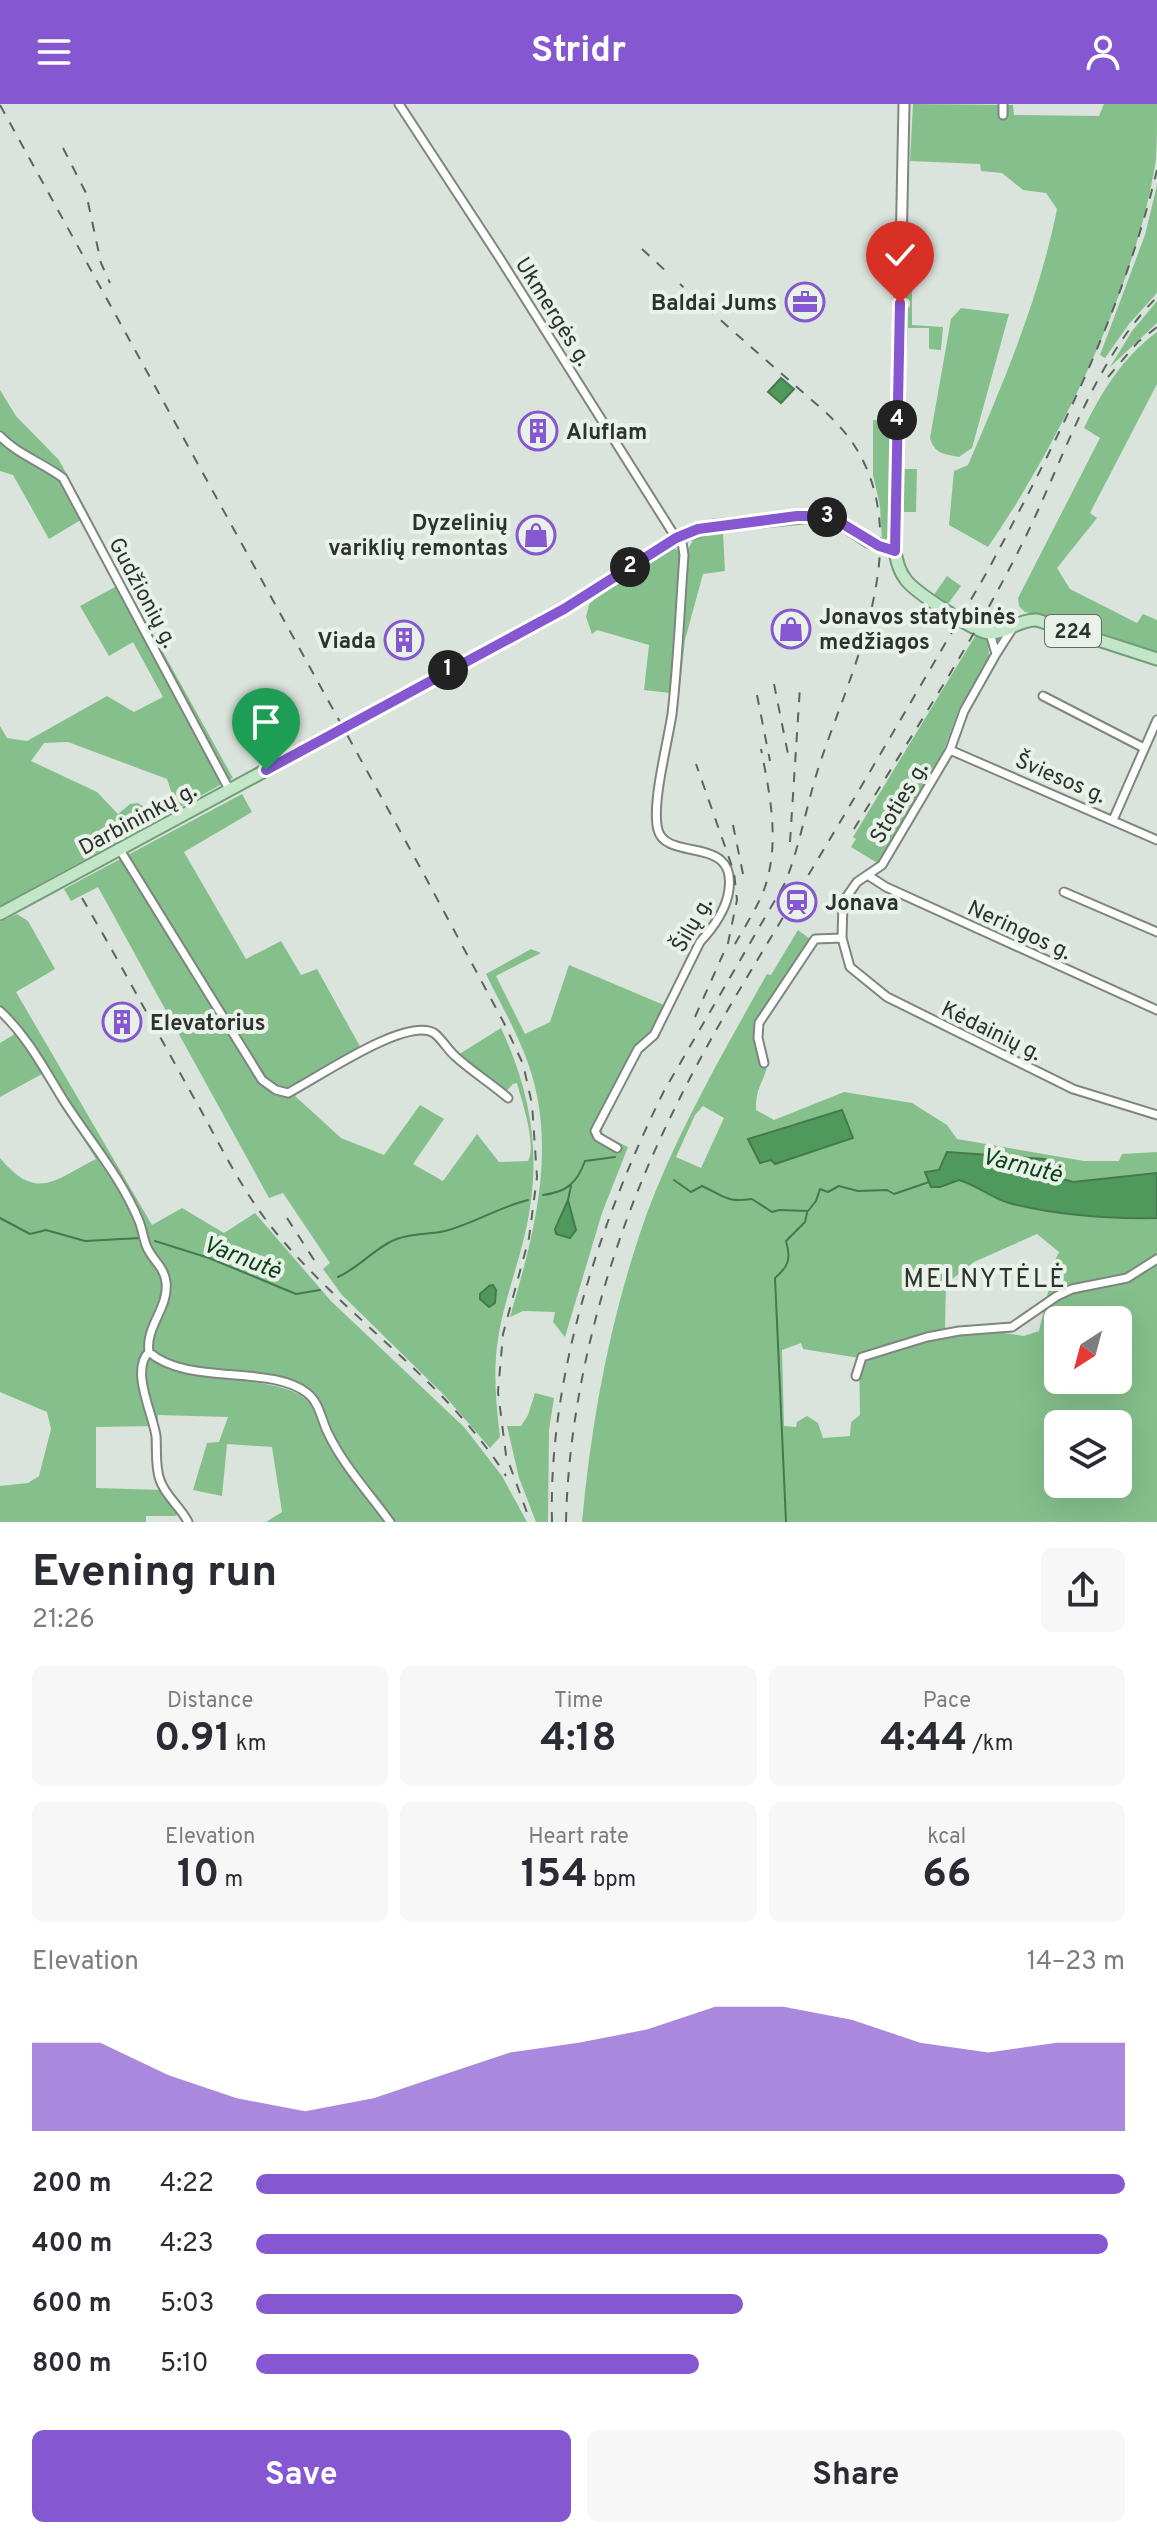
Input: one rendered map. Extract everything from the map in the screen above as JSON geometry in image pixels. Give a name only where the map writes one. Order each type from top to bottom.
[{"type":"main road","name":"Darbininkų g.","points":[[0,914],[564,609],[678,537],[698,529],[727,524],[812,516],[838,521],[868,541],[895,551]]},
{"type":"main road","points":[[895,551],[900,570],[917,591],[971,625],[990,633]]},
{"type":"main road","name":"224","points":[[990,633],[1028,619],[1047,622],[1157,659]]},
{"type":"street","name":"Ukmergės g.","points":[[399,104],[678,537]]},
{"type":"street","points":[[895,551],[904,104]]},
{"type":"street","points":[[1003,104],[1003,115]]},
{"type":"street","name":"Gudžionių g.","points":[[0,436],[15,449],[63,478],[230,791]]},
{"type":"street","name":"Šilų g.","points":[[617,1148],[598,1137],[595,1131],[638,1049],[654,1035],[700,942],[726,905],[729,887],[728,871],[721,860],[710,853],[667,842],[658,832],[656,814],[674,682],[684,555],[678,537]]},
{"type":"street","name":"Stoties g.","points":[[842,938],[843,902],[857,882],[882,865],[950,750],[964,711],[1016,623]]},
{"type":"street","points":[[990,633],[996,654]]},
{"type":"street","points":[[1043,696],[1144,748]]},
{"type":"street","points":[[1113,820],[1144,748],[1153,737],[1157,720]]},
{"type":"street","name":"Šviesos g.","points":[[950,750],[1157,840]]},
{"type":"street","points":[[120,850],[262,1080],[276,1090],[288,1093],[359,1052],[411,1030],[421,1029],[433,1033],[455,1056],[508,1098]]},
{"type":"street","name":"Neringos g.","points":[[869,876],[886,887],[1157,1010]]},
{"type":"street","points":[[1064,892],[1157,932]]},
{"type":"street","points":[[764,1063],[758,1038],[759,1023],[815,939],[842,938]]},
{"type":"street","name":"Kėdainių g.","points":[[842,938],[850,967],[887,997],[1073,1089],[1157,1115]]},
{"type":"street","points":[[0,1011],[32,1047],[65,1102],[95,1142],[139,1219],[146,1245],[164,1272],[166,1292],[163,1307],[149,1335],[149,1352],[144,1357],[141,1371],[143,1390],[153,1416],[159,1479],[188,1522]]},
{"type":"street","points":[[856,1376],[862,1357],[927,1337],[1012,1327],[1057,1296],[1072,1289],[1127,1278],[1157,1259]]},
{"type":"street","points":[[149,1352],[161,1363],[270,1380],[292,1385],[308,1394],[317,1405],[333,1444],[390,1522]]},
{"type":"shaded area","points":[[913,104],[1013,105],[1014,115],[1099,116],[1104,104],[1157,104],[1156,159],[1146,208],[1113,309],[1068,411],[1042,460],[988,547],[949,525],[954,471],[968,465],[1007,371],[1041,275],[1057,209],[1046,193],[1023,190],[1002,173],[981,171],[980,164],[910,161]]},
{"type":"shaded area","points":[[1157,185],[1157,293],[1129,324],[1105,358],[1100,355],[1145,235]]},
{"type":"shaded area","points":[[912,245],[912,325],[943,327],[941,350],[929,349],[929,328],[908,328],[905,346],[906,309],[910,306],[906,297],[907,249]]},
{"type":"shaded area","points":[[1157,301],[1157,323],[1110,367],[1132,331]]},
{"type":"shaded area","points":[[961,308],[1009,314],[972,448],[959,457],[937,450],[930,438],[951,319]]},
{"type":"shaded area","points":[[1157,332],[1157,384],[1090,513],[1097,518],[1057,568],[1070,589],[1137,623],[1143,614],[1157,620],[1157,652],[1061,619],[1025,612],[1019,606],[1018,598],[1100,438],[1084,428],[1091,414],[1124,364]]},
{"type":"shaded area","points":[[0,390],[16,416],[59,460],[89,515],[49,539],[13,475],[0,471]]},
{"type":"shaded area","points":[[873,420],[891,421],[891,532],[885,541],[882,541],[880,506],[873,475]]},
{"type":"shaded area","points":[[903,469],[917,469],[916,512],[904,512]]},
{"type":"shaded area","points":[[723,532],[725,571],[703,574],[685,640],[679,694],[644,690],[649,645],[597,630],[592,634],[586,617],[589,605],[653,558],[670,550],[688,549],[695,537]]},
{"type":"shaded area","points":[[947,576],[961,586],[948,604],[933,596]]},
{"type":"shaded area","points":[[124,582],[233,778],[0,906],[0,726],[7,738],[27,741],[107,696],[134,712],[163,697],[133,642],[109,656],[80,606]],"holes":[[[68,742],[167,779],[174,800],[152,812],[138,803],[130,804],[118,814],[97,792],[31,761],[44,743]]]},
{"type":"shaded area","points":[[977,633],[988,641],[989,657],[959,709],[941,758],[879,864],[851,847],[856,839],[853,837]]},
{"type":"shaded area","points":[[242,794],[252,812],[184,852],[246,959],[281,941],[301,975],[317,969],[362,1050],[295,1096],[341,1138],[384,1155],[420,1105],[444,1119],[413,1164],[443,1181],[477,1134],[499,1162],[528,1161],[530,1134],[517,1083],[502,1096],[453,1058],[501,1028],[510,1050],[529,1116],[532,1138],[533,1184],[527,1224],[498,1339],[496,1388],[500,1437],[490,1448],[444,1395],[342,1295],[323,1269],[330,1263],[283,1193],[269,1198],[98,887],[71,901],[64,889]]},
{"type":"shaded area","points":[[17,914],[28,921],[55,969],[16,992],[152,1225],[182,1208],[224,1233],[255,1213],[331,1301],[465,1428],[502,1476],[527,1522],[266,1522],[282,1512],[272,1447],[227,1444],[222,1496],[193,1490],[207,1443],[219,1442],[228,1417],[158,1415],[158,1426],[96,1427],[96,1488],[164,1490],[180,1509],[176,1516],[146,1516],[146,1522],[0,1522],[0,1486],[28,1483],[39,1476],[51,1429],[47,1412],[0,1392],[0,1158],[13,1172],[36,1183],[57,1180],[96,1159],[42,1074],[0,1097],[0,1043],[18,1032],[0,1014],[0,922]],"holes":[[[249,1376],[298,1386],[314,1395],[335,1438],[330,1444],[316,1413],[302,1396],[249,1381]]]},
{"type":"shaded area","points":[[798,930],[814,942],[762,1022],[767,1060],[756,1110],[774,1120],[844,1092],[912,1103],[947,1125],[957,1139],[1084,1161],[1119,1161],[1122,1154],[1157,1152],[1157,1173],[1073,1182],[1043,1166],[1024,1161],[951,1152],[947,1152],[939,1170],[926,1172],[971,1183],[993,1196],[1075,1213],[1130,1219],[1157,1218],[1157,1522],[582,1522],[591,1443],[605,1365],[634,1251],[673,1151],[702,1091],[767,974],[771,975]],"holes":[[[703,1106],[724,1118],[701,1168],[676,1157],[695,1115]],[[803,1122],[771,1160],[786,1126]],[[1037,1234],[1059,1252],[1054,1262],[1056,1282],[1048,1292],[1045,1306],[1132,1306],[1132,1394],[1044,1394],[1044,1309],[1039,1331],[1024,1336],[992,1331],[952,1334],[945,1327],[946,1284],[974,1262]],[[801,1343],[803,1349],[859,1358],[860,1415],[851,1422],[850,1436],[823,1438],[818,1423],[807,1416],[797,1422],[796,1427],[784,1426],[782,1350]]]},
{"type":"shaded area","points":[[531,949],[541,953],[496,976],[525,1034],[550,1022],[569,965],[671,1008],[655,1040],[641,1052],[602,1130],[603,1135],[628,1147],[602,1213],[565,1337],[553,1322],[555,1312],[523,1311],[510,1317],[534,1223],[542,1159],[541,1127],[537,1095],[528,1063],[486,974]]},
{"type":"shaded area","points":[[535,1393],[554,1398],[549,1430],[548,1522],[536,1522],[519,1478],[507,1426],[521,1426]]},
{"type":"water","points":[[781,378],[794,389],[781,403],[768,392]]},
{"type":"water","points":[[842,1110],[853,1138],[775,1164],[771,1160],[760,1163],[748,1139]]},
{"type":"water","points":[[947,1152],[1045,1159],[1057,1167],[1056,1171],[1063,1179],[1073,1182],[1157,1173],[1157,1218],[1045,1211],[1002,1201],[959,1180],[931,1187],[925,1172],[939,1170]]},
{"type":"water","points":[[568,1200],[576,1230],[570,1238],[556,1234],[555,1229]]},
{"type":"water","points":[[493,1285],[496,1290],[495,1303],[489,1307],[480,1299],[480,1294]]},
{"type":"waterway","name":"Varnutė","points":[[543,1195],[559,1192],[570,1185],[585,1161],[615,1157]]},
{"type":"waterway","name":"Varnutė","points":[[674,1180],[691,1192],[702,1186],[731,1199],[752,1199],[772,1212],[808,1211],[820,1189],[828,1192],[839,1186],[858,1191],[887,1190],[894,1194],[929,1182]]},
{"type":"waterway","points":[[568,1200],[571,1186]]},
{"type":"waterway","name":"Varnutė","points":[[338,1277],[396,1239],[445,1231],[528,1200]]},
{"type":"waterway","points":[[786,1522],[775,1278],[788,1262],[786,1241],[805,1222],[807,1213]]},
{"type":"waterway","name":"Varnutė","points":[[0,1218],[30,1234],[46,1230],[85,1241],[140,1238]]},
{"type":"waterway","name":"Varnutė","points":[[155,1241],[209,1258],[296,1294],[320,1290]]},
{"type":"railway","points":[[0,105],[421,869],[523,1064],[532,1104],[537,1177],[529,1238],[503,1334],[498,1392],[506,1455],[530,1521]]},
{"type":"railway","points":[[63,148],[86,193],[101,263],[110,283]]},
{"type":"railway","points":[[566,1522],[575,1416],[585,1363],[613,1258],[652,1158],[722,1020],[987,572],[1038,474],[1085,376],[1126,276],[1157,170]]},
{"type":"railway","points":[[642,249],[669,274]]},
{"type":"railway","points":[[552,1522],[553,1467],[559,1412],[582,1300],[599,1246],[619,1192],[664,1091],[785,883],[821,760],[862,644],[873,603],[879,562],[880,521],[872,482],[848,436],[824,411],[680,284]]},
{"type":"railway","points":[[854,829],[1002,582],[1096,383],[1114,352],[1157,297]]},
{"type":"railway","points":[[1108,377],[1138,342],[1157,327]]},
{"type":"railway","points":[[774,684],[789,759]]},
{"type":"railway","points":[[790,842],[800,687]]},
{"type":"railway","points":[[757,695],[770,761]]},
{"type":"railway","points":[[735,944],[755,909],[770,870],[773,835],[761,749]]},
{"type":"railway","points":[[695,1017],[728,943],[737,900],[734,872],[696,764]]},
{"type":"railway","points":[[733,825],[743,874]]},
{"type":"railway","points":[[82,898],[233,1169],[262,1215],[331,1292],[454,1409],[506,1476]]},
{"type":"railway","points":[[287,1218],[316,1263]]},
{"type":"place","name":"Baldai Jums","points":[[805,302]]},
{"type":"place","name":"Aluflam","points":[[538,431]]},
{"type":"place","name":"Dyzelinių variklių remontas","points":[[536,535]]},
{"type":"place","name":"Jonavos statybinės medžiagos","points":[[791,629]]},
{"type":"place","name":"Viada","points":[[404,640]]},
{"type":"place","name":"Jonava","points":[[797,902]]},
{"type":"place","name":"Elevatorius","points":[[122,1022]]},
{"type":"district","name":"MELNYTĖLĖ","points":[[985,1278]]},
{"type":"route","points":[[266,770],[564,609],[676,538],[698,529],[797,516],[822,516],[838,521],[868,541],[895,551],[900,303]]}]
